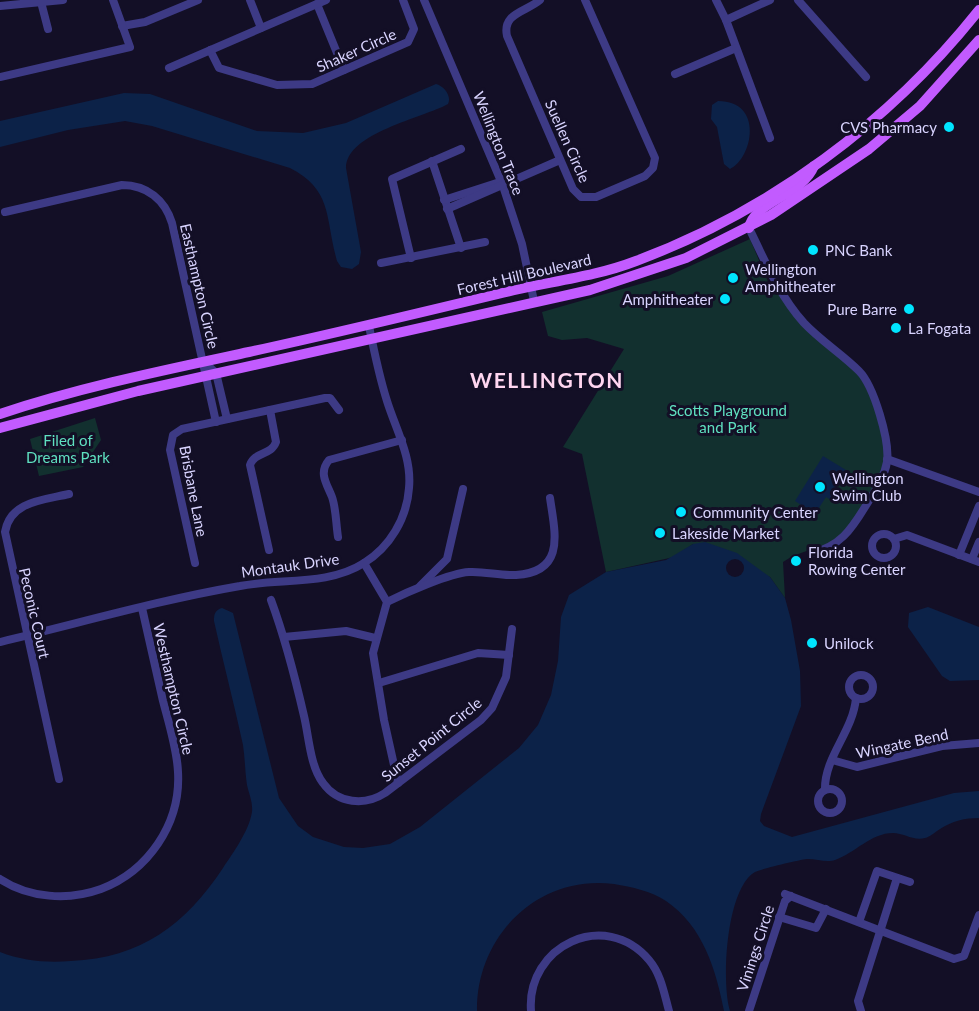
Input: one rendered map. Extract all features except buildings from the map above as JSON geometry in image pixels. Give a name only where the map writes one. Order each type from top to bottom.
[{"type":"main road","name":"Forest Hill Boulevard","points":[[0,414],[114,381],[369,326],[530,286],[575,278],[645,258],[727,221],[814,166],[903,94],[949,46],[979,10]]},
{"type":"main road","name":"Forest Hill Boulevard","points":[[0,429],[75,406],[590,290],[686,258],[749,228],[835,174],[869,149],[920,106],[979,40]]},
{"type":"main road","points":[[749,228],[750,220],[758,212],[801,185],[808,179],[814,166]]},
{"type":"street","points":[[0,6],[63,0]]},
{"type":"street","points":[[0,77],[130,47],[113,0]]},
{"type":"street","points":[[122,26],[144,22],[198,0]]},
{"type":"street","points":[[250,0],[261,28]]},
{"type":"street","points":[[169,68],[326,0]]},
{"type":"street","name":"Shaker Circle","points":[[210,50],[219,68],[277,85],[312,84],[412,39],[414,29],[403,0]]},
{"type":"street","name":"Wellington Trace","points":[[424,0],[502,183],[522,244],[534,301]]},
{"type":"street","name":"Suellen Circle","points":[[540,0],[512,16],[506,31],[573,189],[586,198],[596,197],[645,176],[655,163],[653,153],[585,0]]},
{"type":"street","points":[[716,0],[726,20],[770,138]]},
{"type":"street","points":[[726,20],[770,0]]},
{"type":"street","points":[[798,0],[866,77]]},
{"type":"street","points":[[41,2],[48,29]]},
{"type":"street","points":[[317,4],[344,70]]},
{"type":"street","points":[[675,74],[736,48]]},
{"type":"street","points":[[411,258],[392,179],[461,149]]},
{"type":"street","points":[[445,204],[560,160]]},
{"type":"street","points":[[432,161],[461,248]]},
{"type":"street","name":"Easthampton Circle","points":[[5,212],[117,185],[134,186],[154,195],[170,218],[204,362]]},
{"type":"street","points":[[749,228],[781,292],[803,322],[837,354],[861,372],[872,390],[882,426],[887,459],[882,480],[842,541],[812,553]]},
{"type":"street","points":[[381,263],[485,242]]},
{"type":"street","name":"Montauk Drive","points":[[0,642],[238,586],[328,577],[364,563],[392,537],[405,509],[410,477],[402,441],[387,403],[369,326]]},
{"type":"street","points":[[204,362],[227,419]]},
{"type":"street","points":[[211,375],[216,422]]},
{"type":"street","name":"Brisbane Lane","points":[[195,563],[169,445],[177,431],[325,398],[330,398],[339,410]]},
{"type":"street","points":[[269,550],[250,465],[256,456],[271,451],[276,442],[270,410]]},
{"type":"street","points":[[338,537],[333,499],[327,490],[324,474],[325,464],[328,460],[402,441]]},
{"type":"street","points":[[887,459],[979,492]]},
{"type":"street","points":[[418,588],[447,559],[463,489]]},
{"type":"street","name":"Peconic Court","points":[[59,779],[5,543],[6,527],[14,512],[23,506],[69,494]]},
{"type":"street","points":[[398,783],[384,720],[373,653],[375,638],[387,602],[418,588],[468,572],[517,575],[542,567],[551,559],[555,548],[550,498]]},
{"type":"street","points":[[959,555],[979,506]]},
{"type":"street","points":[[894,538],[907,535],[975,561],[979,540],[968,534]]},
{"type":"street","points":[[364,563],[387,602]]},
{"type":"street","name":"Sunset Point Circle","points":[[271,600],[285,636],[316,769],[323,784],[339,797],[360,802],[376,798],[398,783],[489,712],[503,688],[512,629]]},
{"type":"street","name":"Westhampton Circle","points":[[0,879],[25,891],[45,895],[92,892],[134,871],[156,848],[165,832],[176,800],[178,772],[142,608]]},
{"type":"street","points":[[285,636],[346,631],[375,638]]},
{"type":"street","points":[[379,683],[478,653],[509,655]]},
{"type":"street","points":[[825,790],[832,760],[848,732],[856,698]]},
{"type":"street","name":"Wingate Bend","points":[[832,760],[857,767],[942,746],[979,743]]},
{"type":"street","points":[[859,922],[877,872],[910,882]]},
{"type":"street","points":[[861,1011],[858,1001],[897,878]]},
{"type":"street","name":"Vinings Circle","points":[[749,1011],[784,901],[788,895],[932,952],[959,960],[964,956],[979,915]]},
{"type":"street","points":[[779,917],[816,928],[826,909]]},
{"type":"street","points":[[531,1011],[534,982],[550,955],[577,939],[598,936],[626,942],[648,958],[659,976],[669,1011]]},
{"type":"green space","name":"Scotts Playground and Park","points":[[750,239],[769,284],[871,384],[887,459],[864,504],[841,536],[783,562],[785,598],[770,577],[693,544],[674,557],[606,572],[582,454],[563,447],[624,349],[587,338],[562,340],[548,336],[542,312],[668,276]]},
{"type":"green space","name":"Filed of Dreams Park","points":[[95,418],[101,440],[83,467],[39,476],[30,439]]},
{"type":"water","points":[[436,84],[446,92],[449,98],[448,104],[372,136],[358,145],[349,156],[346,168],[361,252],[359,264],[352,269],[341,267],[337,261],[321,196],[314,186],[290,168],[152,126],[125,121],[68,130],[0,147],[0,121],[124,93],[150,94],[257,131],[303,133],[346,123]]},
{"type":"water","points":[[718,101],[733,103],[743,110],[750,131],[744,154],[730,169],[724,164],[717,127],[711,119],[712,105]]},
{"type":"water","points":[[823,456],[846,470],[835,487],[844,494],[838,504],[826,497],[815,514],[795,501]]},
{"type":"water","points":[[705,542],[737,553],[770,577],[785,598],[791,620],[800,671],[801,706],[761,814],[760,821],[764,826],[792,837],[954,793],[979,791],[979,818],[954,822],[927,837],[921,839],[897,833],[885,834],[877,836],[835,860],[804,859],[755,872],[745,881],[738,897],[728,937],[726,980],[730,1011],[724,1011],[712,965],[699,936],[679,911],[666,901],[641,890],[614,884],[586,884],[560,889],[537,900],[517,916],[500,935],[487,958],[479,984],[477,1011],[0,1011],[0,952],[26,959],[62,962],[119,953],[140,945],[177,922],[193,906],[236,849],[250,819],[252,805],[247,785],[243,745],[214,621],[218,610],[222,608],[233,613],[279,798],[298,826],[313,837],[344,847],[363,848],[390,844],[420,827],[519,748],[538,725],[551,695],[558,661],[561,617],[569,595],[606,572],[666,560],[693,544]]},
{"type":"water","points":[[928,607],[979,627],[979,680],[950,681],[942,676],[908,627],[909,613]]},
{"type":"pier","points":[[735,559],[741,562],[744,568],[741,574],[735,577],[729,574],[726,568],[729,562]]},
{"type":"place","name":"CVS Pharmacy","points":[[949,127]]},
{"type":"place","name":"PNC Bank","points":[[813,250]]},
{"type":"place","name":"Wellington Amphitheater","points":[[733,278]]},
{"type":"place","name":"Amphitheater","points":[[725,299]]},
{"type":"place","name":"Pure Barre","points":[[909,309]]},
{"type":"place","name":"La Fogata","points":[[896,328]]},
{"type":"place","name":"Wellington Swim Club","points":[[820,487]]},
{"type":"place","name":"Community Center","points":[[681,512]]},
{"type":"place","name":"Lakeside Market","points":[[660,533]]},
{"type":"place","name":"Florida Rowing Center","points":[[796,561]]},
{"type":"place","name":"Unilock","points":[[812,643]]},
{"type":"district","name":"WELLINGTON","points":[[547,379]]}]
